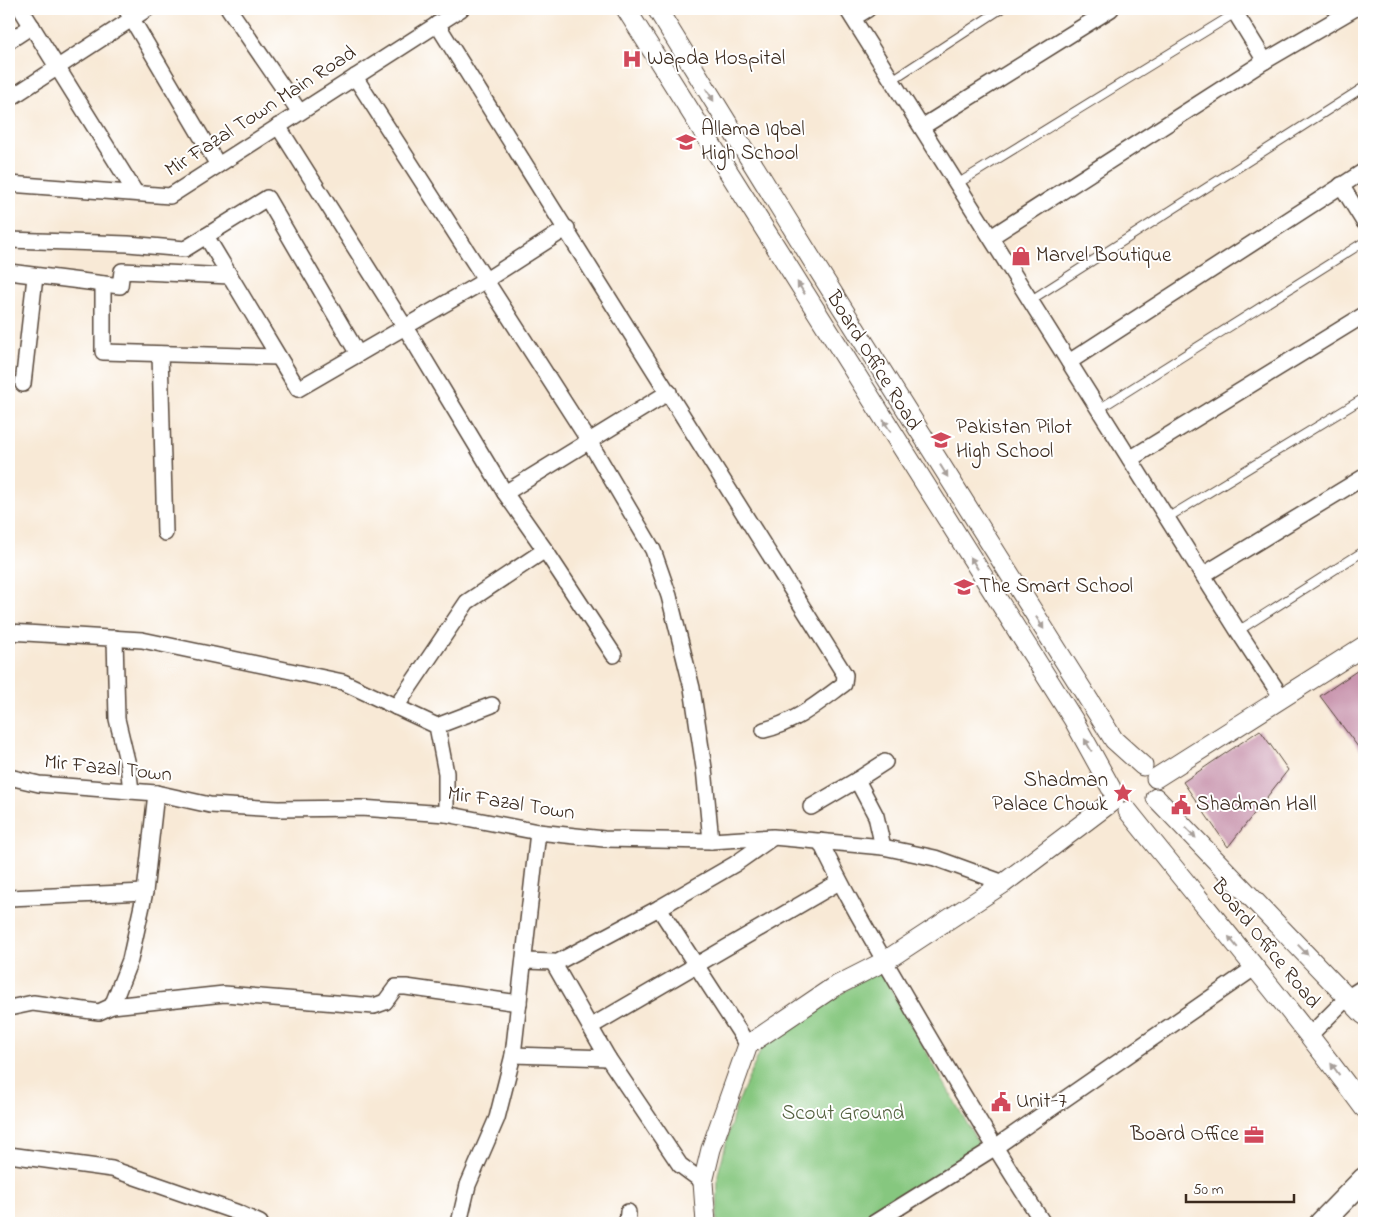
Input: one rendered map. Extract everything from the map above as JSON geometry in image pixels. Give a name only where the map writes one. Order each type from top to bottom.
[{"type":"main road","points":[[1321,1223],[1364,1179]]},
{"type":"street","points":[[21,9],[136,192]]},
{"type":"street","points":[[9,99],[58,67],[129,14],[148,9]]},
{"type":"street","points":[[229,9],[299,111]]},
{"type":"street","name":"Mir Fazal Town Main Road","points":[[9,184],[170,196],[299,111],[462,9]]},
{"type":"street","name":"Board Office Road","points":[[626,9],[1073,719],[1118,800],[1310,1034],[1364,1108]]},
{"type":"street","name":"Board Office Road","points":[[657,9],[818,271],[1114,740],[1149,772]]},
{"type":"street","points":[[868,9],[850,13],[1282,698]]},
{"type":"street","points":[[922,127],[1111,9]]},
{"type":"street","points":[[991,237],[1265,62],[1354,9]]},
{"type":"street","points":[[1236,10],[1265,62]]},
{"type":"street","points":[[129,14],[218,165]]},
{"type":"street","points":[[437,24],[567,228],[846,678],[844,684],[793,720],[764,730]]},
{"type":"street","points":[[9,41],[32,26]]},
{"type":"street","points":[[354,77],[589,441],[653,550],[668,596],[692,688],[704,768],[711,841]]},
{"type":"street","points":[[278,126],[505,493],[545,550],[614,656]]},
{"type":"street","points":[[1069,362],[1364,171]]},
{"type":"street","points":[[1341,185],[1364,222]]},
{"type":"street","points":[[9,240],[128,244],[185,249],[267,198],[358,354]]},
{"type":"street","points":[[206,236],[298,389],[486,280],[567,228]]},
{"type":"street","points":[[9,272],[35,277],[120,286],[122,271],[230,276]]},
{"type":"street","points":[[23,384],[35,277]]},
{"type":"street","points":[[103,284],[103,352],[278,357]]},
{"type":"street","points":[[1130,459],[1364,315]]},
{"type":"street","points":[[160,354],[164,533]]},
{"type":"street","points":[[505,493],[669,392]]},
{"type":"street","points":[[1203,575],[1364,477]]},
{"type":"street","points":[[396,707],[467,602],[545,550]]},
{"type":"street","points":[[9,632],[142,640],[343,682],[437,726],[492,705]]},
{"type":"street","points":[[115,638],[117,719],[128,765],[130,791]]},
{"type":"street","points":[[1149,772],[1282,698],[1364,646]]},
{"type":"street","points":[[437,726],[446,773],[446,814]]},
{"type":"street","points":[[811,807],[885,762]]},
{"type":"street","points":[[1135,765],[1149,772],[1158,787],[1156,798],[1146,810],[1118,800],[1113,781],[1122,769],[1135,765]]},
{"type":"street","name":"Mir Fazal Town","points":[[9,777],[39,784],[156,793],[219,805],[278,810],[361,808],[446,814],[538,832],[604,839],[711,841],[774,837],[883,847],[935,858],[1004,883]]},
{"type":"street","points":[[857,780],[876,816],[883,847]]},
{"type":"street","points":[[112,1006],[130,960],[145,892],[156,793]]},
{"type":"street","name":"Board Office Road","points":[[1156,798],[1364,1015]]},
{"type":"street","points":[[706,1223],[703,1182],[728,1099],[748,1045],[832,988],[885,962],[1004,883],[1118,800]]},
{"type":"street","points":[[460,1223],[468,1185],[497,1118],[513,1055],[538,832]]},
{"type":"street","points":[[525,961],[554,962],[659,908],[735,864],[774,837]]},
{"type":"street","points":[[820,841],[839,882],[885,962],[994,1148],[1043,1223]]},
{"type":"street","points":[[590,1027],[839,882]]},
{"type":"street","points":[[9,898],[145,892]]},
{"type":"street","points":[[659,908],[695,967],[748,1045]]},
{"type":"street","points":[[554,962],[554,966],[608,1058],[680,1165],[703,1182]]},
{"type":"street","points":[[874,1223],[994,1148],[1254,968]]},
{"type":"street","points":[[9,1008],[32,1003],[99,1012],[112,1006],[224,994],[374,1006],[385,1002],[396,987],[519,1003]]},
{"type":"street","points":[[1310,1034],[1348,997],[1364,987]]},
{"type":"street","points":[[513,1055],[608,1058]]},
{"type":"street","points":[[9,1155],[112,1169],[236,1212],[260,1223]]},
{"type":"lane","points":[[892,80],[1001,9]]},
{"type":"lane","points":[[958,184],[1236,10]]},
{"type":"lane","points":[[1031,300],[1364,87]]},
{"type":"lane","points":[[1098,409],[1364,242]]},
{"type":"lane","points":[[1167,518],[1364,398]]},
{"type":"lane","points":[[1238,631],[1364,552]]},
{"type":"green space","name":"Scout Ground","points":[[879,968],[981,1148],[856,1223],[717,1223],[718,1174],[735,1109],[762,1047]]},
{"type":"building","points":[[1364,666],[1364,755],[1320,696]]},
{"type":"building","name":"Shadman Hall","points":[[1260,730],[1288,770],[1228,847],[1183,782]]},
{"type":"place","name":"Wapda Hospital","points":[[632,59]]},
{"type":"place","name":"Allama Iqbal High School","points":[[686,142]]},
{"type":"place","name":"Marvel Boutique","points":[[1021,256]]},
{"type":"place","name":"Pakistan Pilot High School","points":[[941,440]]},
{"type":"place","name":"The Smart School","points":[[964,587]]},
{"type":"place","name":"Shadman Palace Chowk","points":[[1123,793]]},
{"type":"place","name":"Shadman Hall","points":[[1181,805]]},
{"type":"place","name":"Unit-7","points":[[1001,1102]]},
{"type":"place","name":"Board Office","points":[[1254,1135]]}]
